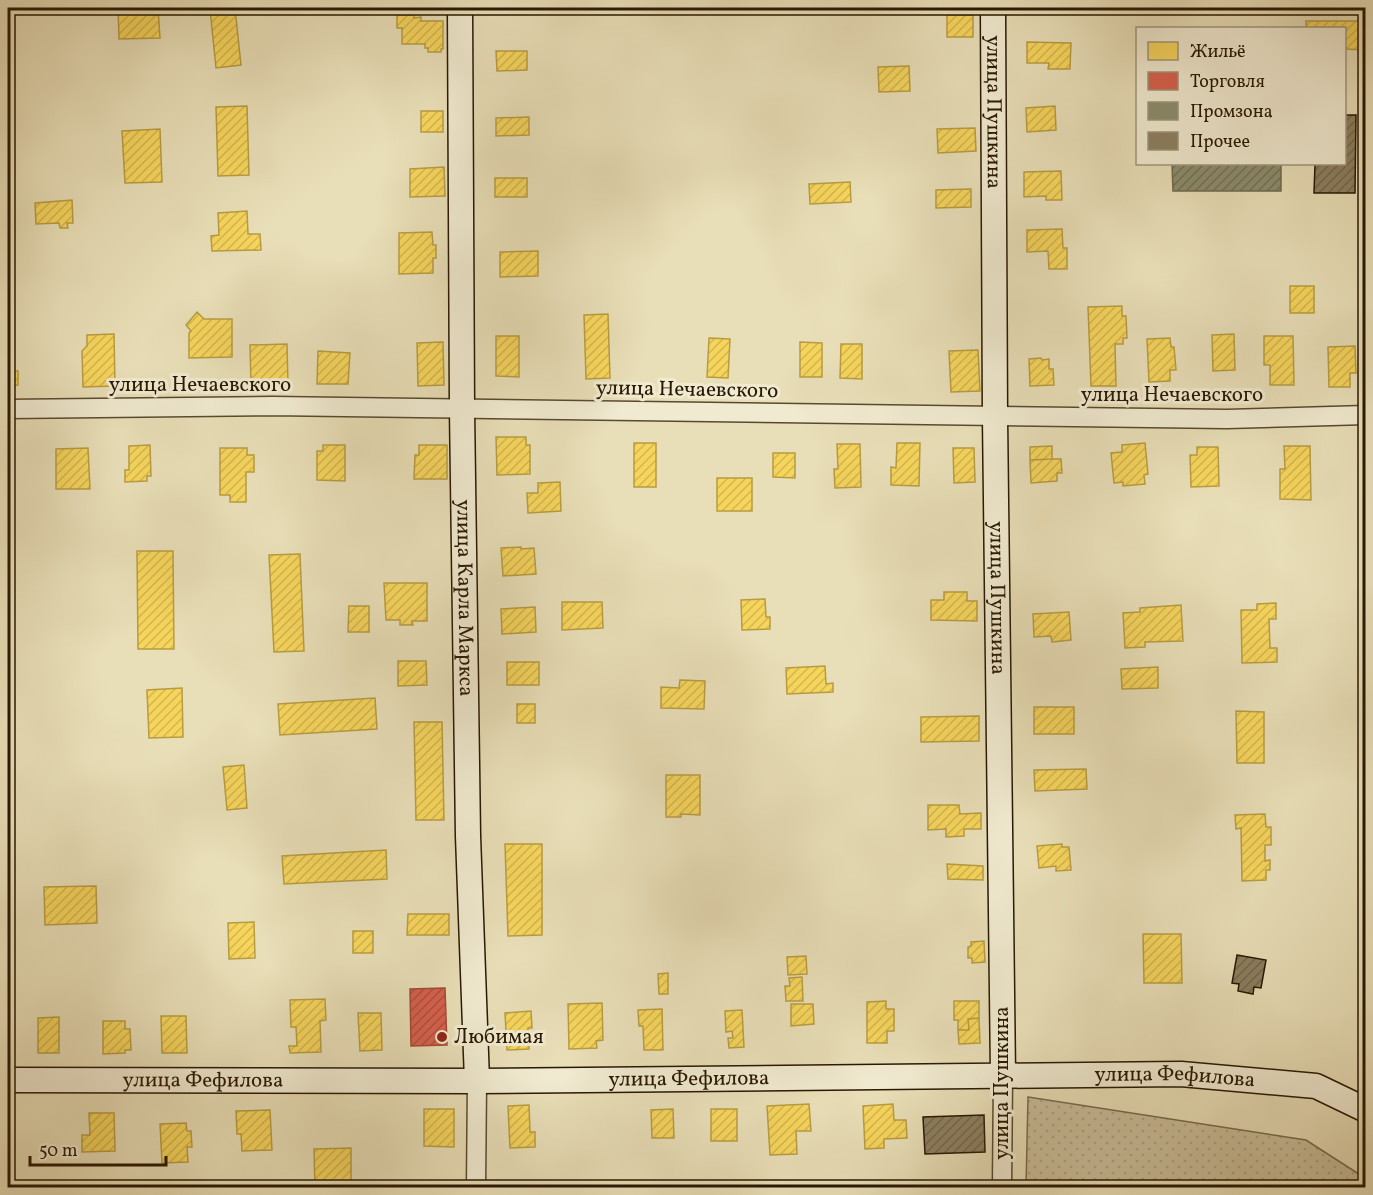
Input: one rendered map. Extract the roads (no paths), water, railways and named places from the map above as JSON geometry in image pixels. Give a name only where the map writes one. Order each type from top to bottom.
[{"type":"main road","name":"улица Карла Маркса","points":[[460,8],[462,409],[468,836],[477,1080]]},
{"type":"main road","name":"улица Пушкина","points":[[993,8],[995,417],[1003,1075]]},
{"type":"main road","name":"улица Фефилова","points":[[8,1080],[477,1080],[1181,1074],[1316,1086],[1365,1110]]},
{"type":"street","name":"улица Нечаевского","points":[[8,409],[272,406],[1227,419],[1365,415]]},
{"type":"street","name":"улица Пушкина","points":[[1002,1188],[1003,1075]]},
{"type":"street","name":"улица Карла Маркса","points":[[476,1188],[477,1080]]},
{"type":"place","name":"Любимая","points":[[442,1037]]}]
